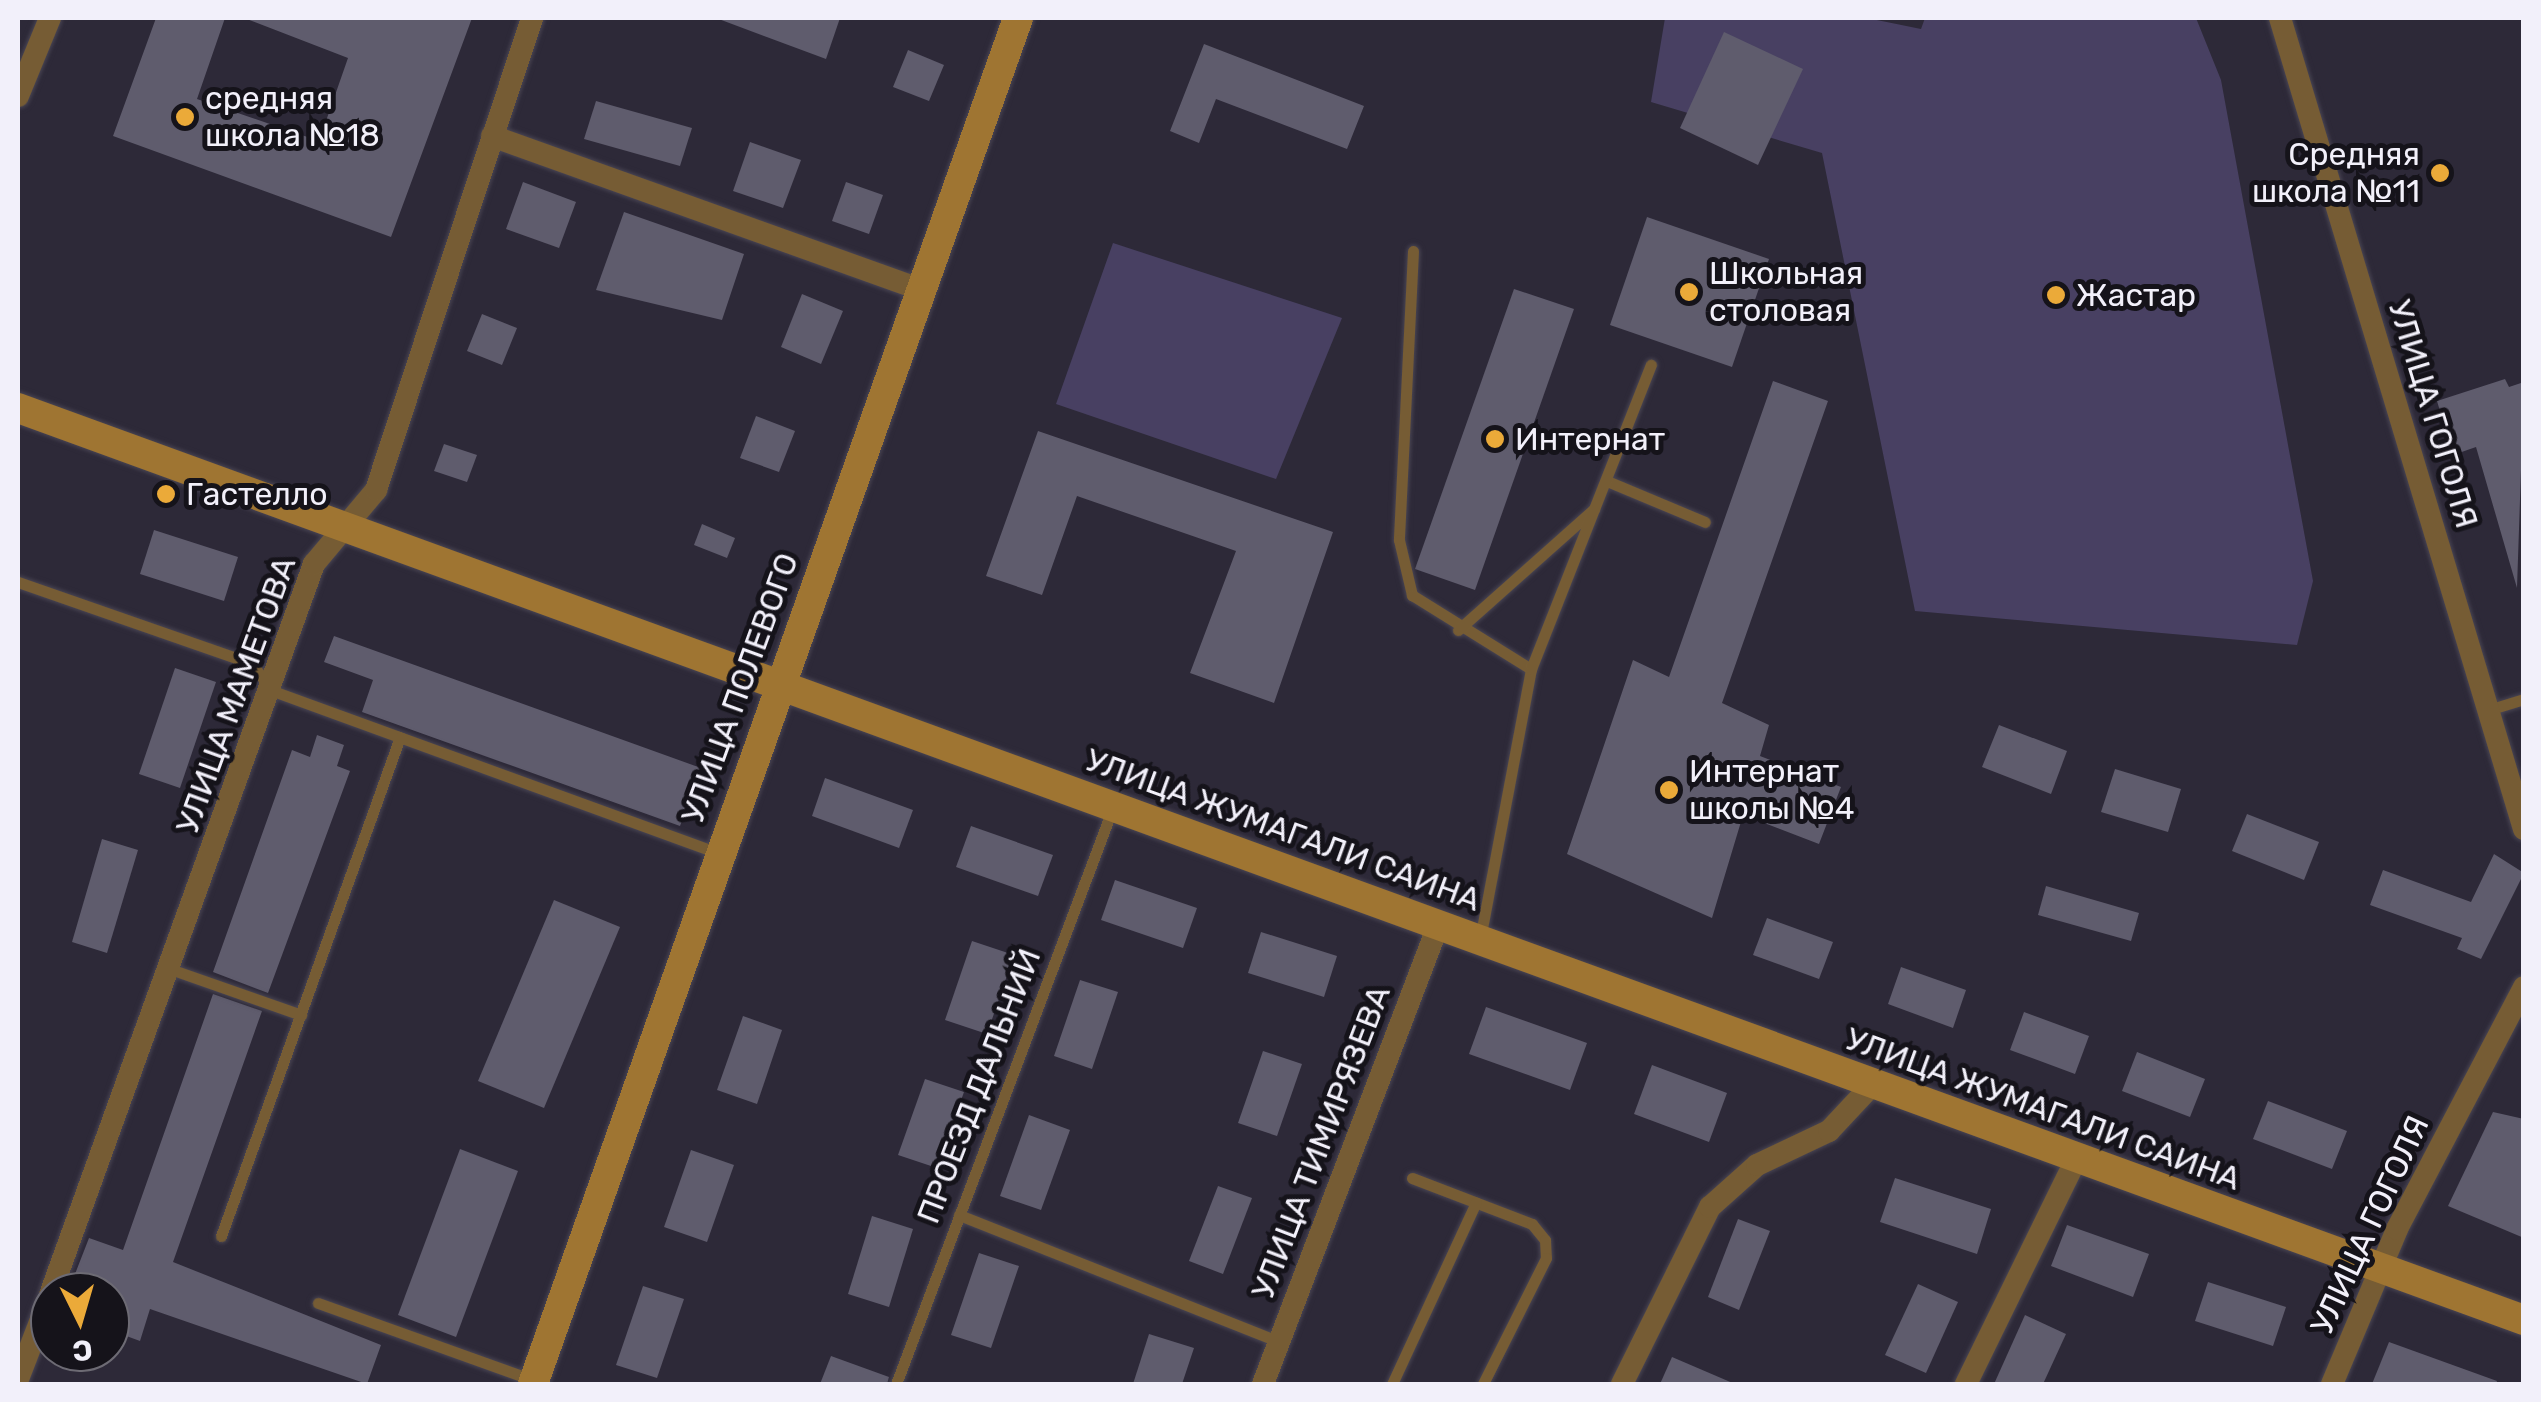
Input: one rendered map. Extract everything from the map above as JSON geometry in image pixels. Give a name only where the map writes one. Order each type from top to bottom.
[{"type":"street","points":[[18,96],[50,18]]},
{"type":"street","name":"УЛИЦА МАМЕТОВА","points":[[59,1272],[272,691],[314,564],[376,490],[532,18]]},
{"type":"street","name":"УЛИЦА ПОЛЕВОГО","points":[[534,1382],[718,853],[1018,18]]},
{"type":"street","name":"УЛИЦА ГОГОЛЯ","points":[[2280,18],[2524,829]]},
{"type":"street","points":[[492,136],[920,289]]},
{"type":"street","name":"УЛИЦА ЖУМАГАЛИ САИНА","points":[[18,408],[346,524],[778,686],[1439,922],[2524,1320]]},
{"type":"street","name":"УЛИЦА ТИМИРЯЗЕВА","points":[[1263,1384],[1439,922]]},
{"type":"street","name":"УЛИЦА ГОГОЛЯ","points":[[2332,1384],[2383,1269],[2524,988]]},
{"type":"street","points":[[1622,1384],[1710,1207],[1757,1165],[1828,1130],[1872,1084]]},
{"type":"street","points":[[1966,1384],[2077,1157]]},
{"type":"street","name":"УЛИЦА МАМЕТОВА","points":[[18,1378],[30,1347]]},
{"type":"lane","points":[[1413,251],[1399,540],[1412,595],[1458,630],[1531,670]]},
{"type":"lane","points":[[1480,939],[1531,670],[1651,365]]},
{"type":"lane","points":[[1607,480],[1705,522]]},
{"type":"lane","points":[[1458,630],[1598,506]]},
{"type":"lane","points":[[18,582],[251,664],[272,691],[718,853]]},
{"type":"lane","points":[[2488,710],[2524,698]]},
{"type":"lane","points":[[222,1236],[400,738]]},
{"type":"lane","name":"ПРОЕЗД ДАЛЬНИЙ","points":[[896,1384],[1114,806]]},
{"type":"lane","points":[[170,969],[300,1016]]},
{"type":"lane","points":[[1412,1178],[1532,1224],[1546,1249],[1483,1384]]},
{"type":"lane","points":[[1392,1384],[1476,1202]]},
{"type":"lane","points":[[960,1215],[1279,1342]]},
{"type":"lane","points":[[318,1303],[534,1382]]},
{"type":"shaded area","name":"Жастар","points":[[1665,18],[1867,18],[1921,29],[1925,18],[2196,18],[2221,80],[2313,581],[2297,645],[1915,611],[1822,153],[1651,102]]},
{"type":"shaded area","points":[[1113,243],[1342,318],[1276,479],[1056,404]]},
{"type":"building","name":"средняя школа №18","points":[[156,18],[225,18],[197,99],[319,141],[348,58],[244,18],[472,18],[391,237],[113,136]]},
{"type":"building","points":[[716,18],[840,18],[826,59]]},
{"type":"building","points":[[1724,32],[1803,69],[1758,165],[1680,128]]},
{"type":"building","points":[[1204,44],[1364,106],[1347,149],[1216,99],[1199,143],[1170,131]]},
{"type":"building","points":[[908,50],[944,65],[929,101],[893,87]]},
{"type":"building","points":[[596,101],[692,128],[680,166],[584,139]]},
{"type":"building","points":[[750,142],[801,160],[783,208],[733,191]]},
{"type":"building","points":[[523,182],[576,202],[559,248],[506,229]]},
{"type":"building","points":[[846,182],[883,195],[869,234],[832,221]]},
{"type":"building","points":[[624,212],[744,254],[722,320],[596,290]]},
{"type":"building","name":"Школьная столовая","points":[[1647,217],[1769,259],[1732,367],[1610,325]]},
{"type":"building","name":"Интернат","points":[[1514,289],[1574,309],[1475,590],[1415,569]]},
{"type":"building","points":[[802,294],[843,311],[821,364],[781,347]]},
{"type":"building","points":[[482,314],[517,328],[502,365],[467,351]]},
{"type":"building","points":[[2505,379],[2509,387],[2524,382],[2517,588],[2476,447],[2453,455],[2437,401]]},
{"type":"building","points":[[1773,381],[1828,401],[1722,703],[1769,725],[1760,756],[1841,787],[1819,844],[1743,815],[1712,918],[1567,854],[1633,660],[1669,677]]},
{"type":"building","points":[[756,416],[795,431],[779,472],[740,458]]},
{"type":"building","points":[[1038,431],[1333,532],[1274,703],[1190,673],[1236,551],[1077,496],[1042,595],[986,576]]},
{"type":"building","points":[[444,444],[477,455],[467,482],[434,471]]},
{"type":"building","points":[[702,524],[735,538],[727,558],[694,545]]},
{"type":"building","points":[[154,530],[238,557],[224,601],[140,574]]},
{"type":"building","points":[[334,636],[701,768],[680,826],[362,712],[373,680],[324,662]]},
{"type":"building","points":[[175,668],[216,682],[180,788],[139,774]]},
{"type":"building","points":[[1999,725],[2067,751],[2051,794],[1982,767]]},
{"type":"building","points":[[317,735],[344,745],[337,766],[350,771],[268,993],[213,972],[292,750],[310,757]]},
{"type":"building","points":[[2115,769],[2181,789],[2168,832],[2101,812]]},
{"type":"building","points":[[825,778],[913,810],[899,848],[812,816]]},
{"type":"building","points":[[2247,814],[2319,842],[2304,880],[2232,851]]},
{"type":"building","points":[[971,826],[1053,855],[1038,896],[956,867]]},
{"type":"building","points":[[102,839],[138,850],[107,953],[72,942]]},
{"type":"building","points":[[2494,854],[2524,873],[2481,959],[2457,949],[2462,938],[2370,905],[2383,870],[2471,902]]},
{"type":"building","points":[[1115,880],[1197,908],[1183,948],[1101,920]]},
{"type":"building","points":[[2046,886],[2139,913],[2131,941],[2038,915]]},
{"type":"building","points":[[554,900],[620,927],[544,1108],[478,1081]]},
{"type":"building","points":[[1767,918],[1833,942],[1819,979],[1753,955]]},
{"type":"building","points":[[1261,932],[1337,956],[1324,997],[1248,973]]},
{"type":"building","points":[[972,941],[1014,955],[987,1034],[945,1020]]},
{"type":"building","points":[[1901,967],[1966,990],[1953,1028],[1888,1004]]},
{"type":"building","points":[[1080,980],[1118,992],[1092,1069],[1054,1056]]},
{"type":"building","points":[[213,994],[262,1011],[173,1262],[381,1345],[367,1384],[150,1309],[140,1341],[130,1337],[130,1272],[76,1272],[89,1238],[123,1250]]},
{"type":"building","points":[[1486,1007],[1587,1043],[1570,1090],[1469,1054]]},
{"type":"building","points":[[2024,1012],[2089,1036],[2075,1074],[2010,1050]]},
{"type":"building","points":[[743,1016],[782,1030],[757,1104],[717,1090]]},
{"type":"building","points":[[1263,1051],[1302,1064],[1277,1136],[1238,1123]]},
{"type":"building","points":[[2137,1052],[2205,1079],[2190,1117],[2122,1091]]},
{"type":"building","points":[[1652,1065],[1727,1093],[1709,1142],[1634,1114]]},
{"type":"building","points":[[925,1079],[964,1092],[937,1168],[898,1155]]},
{"type":"building","points":[[2268,1101],[2347,1131],[2332,1169],[2253,1139]]},
{"type":"building","points":[[2493,1112],[2524,1119],[2524,1238],[2448,1206]]},
{"type":"building","points":[[1029,1115],[1070,1130],[1041,1210],[1000,1196]]},
{"type":"building","points":[[460,1149],[518,1171],[456,1337],[398,1315]]},
{"type":"building","points":[[691,1150],[734,1165],[707,1242],[664,1227]]},
{"type":"building","points":[[1895,1178],[1991,1209],[1977,1254],[1880,1222]]},
{"type":"building","points":[[1218,1186],[1252,1198],[1223,1274],[1189,1261]]},
{"type":"building","points":[[872,1216],[913,1229],[889,1307],[848,1294]]},
{"type":"building","points":[[1738,1219],[1770,1231],[1739,1310],[1708,1297]]},
{"type":"building","points":[[2067,1225],[2149,1254],[2133,1297],[2051,1266]]},
{"type":"building","points":[[979,1253],[1019,1266],[991,1348],[951,1335]]},
{"type":"building","points":[[2208,1282],[2286,1307],[2273,1346],[2195,1321]]},
{"type":"building","points":[[1918,1284],[1958,1302],[1926,1373],[1885,1355]]},
{"type":"building","points":[[643,1286],[684,1299],[657,1378],[616,1365]]},
{"type":"building","points":[[2025,1315],[2066,1334],[2043,1384],[1994,1384]]},
{"type":"building","points":[[1149,1334],[1194,1348],[1182,1384],[1133,1384]]},
{"type":"building","points":[[2389,1342],[2497,1381],[2496,1384],[2372,1384]]},
{"type":"building","points":[[831,1356],[889,1377],[887,1384],[820,1384]]},
{"type":"building","points":[[1672,1357],[1735,1384],[1660,1384]]},
{"type":"place","name":"средняя школа №18","points":[[185,117]]},
{"type":"place","name":"Средняя школа №11","points":[[2440,173]]},
{"type":"place","name":"Школьная столовая","points":[[1689,292]]},
{"type":"place","name":"Жастар","points":[[2056,295]]},
{"type":"place","name":"Интернат","points":[[1495,439]]},
{"type":"place","name":"Гастелло","points":[[166,494]]},
{"type":"place","name":"Интернат школы №4","points":[[1669,790]]}]
